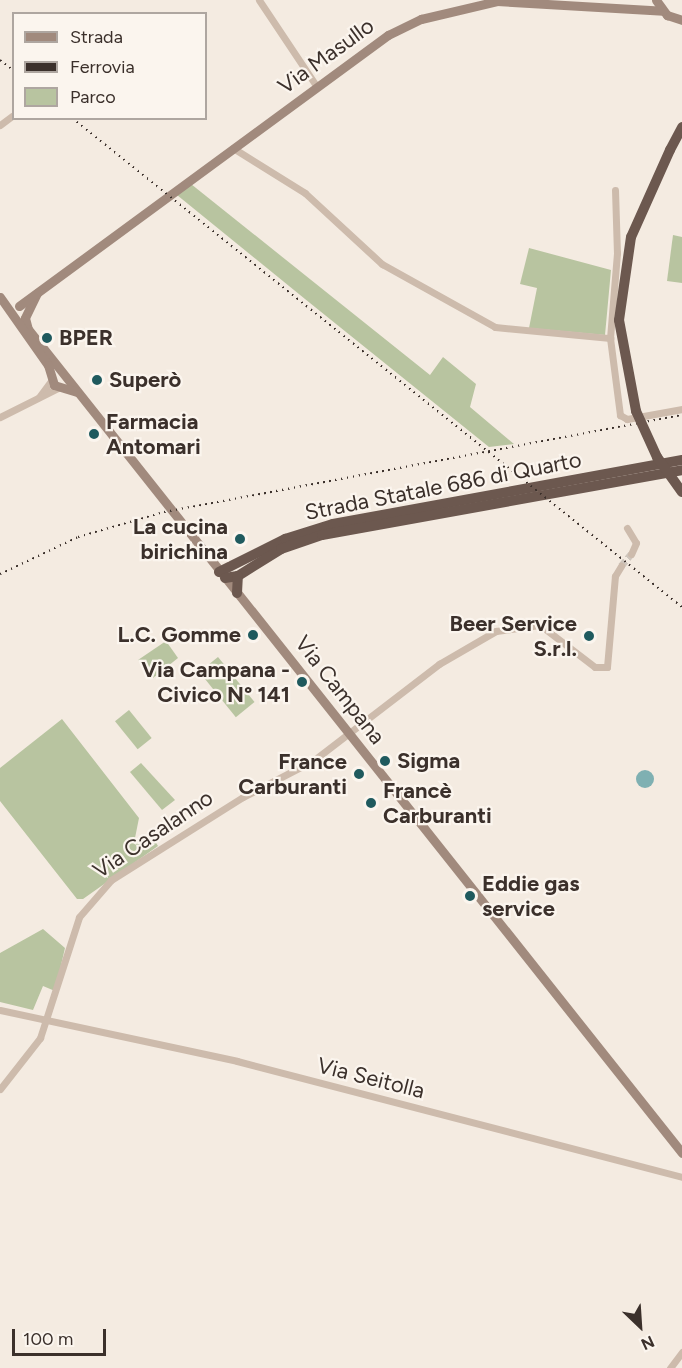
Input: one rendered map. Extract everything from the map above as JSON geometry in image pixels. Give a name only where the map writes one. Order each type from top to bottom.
[{"type":"highway","points":[[682,126],[631,237],[619,320],[636,411],[657,457],[682,492]]},
{"type":"highway","name":"Strada Statale 686 di Quarto","points":[[222,575],[285,539],[333,524],[682,460]]},
{"type":"highway","name":"Strada Statale 686 di Quarto","points":[[238,576],[281,549],[322,536],[682,470]]},
{"type":"highway","points":[[222,575],[238,576],[237,592]]},
{"type":"main road","points":[[628,8],[637,0]]},
{"type":"main road","points":[[656,0],[663,11]]},
{"type":"main road","name":"Via Masullo","points":[[7,307],[37,293],[388,34],[463,6],[532,1],[663,11],[682,20]]},
{"type":"main road","name":"Via Masullo","points":[[26,317],[37,293]]},
{"type":"main road","points":[[7,307],[56,383],[77,393]]},
{"type":"main road","name":"Via Campana","points":[[7,307],[26,317],[77,393],[350,733],[682,1153]]},
{"type":"main road","points":[[56,383],[65,375]]},
{"type":"main road","points":[[56,383],[65,375]]},
{"type":"street","points":[[259,0],[317,87]]},
{"type":"street","points":[[0,126],[12,116]]},
{"type":"street","points":[[233,148],[305,193],[382,264],[495,327],[610,338]]},
{"type":"street","points":[[615,190],[618,253],[610,338],[621,417],[682,409]]},
{"type":"street","points":[[0,417],[37,399],[56,383]]},
{"type":"street","points":[[627,528],[636,543],[631,554]]},
{"type":"street","name":"Via Casalanno","points":[[0,1089],[48,1022],[79,917],[103,887],[350,733],[439,664],[513,626],[540,625],[595,667],[607,667],[615,576],[621,566]]},
{"type":"street","name":"Via Seitolla","points":[[0,1010],[237,1061],[682,1177]]},
{"type":"street","points":[[670,1368],[682,1352]]},
{"type":"green space","points":[[191,184],[430,375],[443,357],[476,384],[470,407],[514,444],[489,447],[305,299],[177,195]]},
{"type":"green space","points":[[673,235],[682,237],[682,283],[667,281]]},
{"type":"green space","points":[[529,248],[611,270],[605,335],[529,328],[537,288],[520,284]]},
{"type":"green space","points":[[166,641],[178,658],[153,678],[138,660]]},
{"type":"green space","points":[[218,657],[255,702],[236,717],[199,672]]},
{"type":"green space","points":[[129,710],[152,738],[138,749],[115,721]]},
{"type":"green space","points":[[62,719],[139,818],[135,838],[147,843],[153,838],[158,846],[83,899],[77,899],[0,801],[0,768]]},
{"type":"green space","points":[[141,763],[175,800],[162,810],[130,772]]},
{"type":"green space","points":[[43,929],[65,948],[55,991],[43,986],[33,1010],[0,1002],[0,953]]},
{"type":"water","points":[[645,770],[651,773],[654,779],[651,785],[645,788],[639,785],[636,779],[639,773]]},
{"type":"tunnel","points":[[621,566],[631,554]]},
{"type":"railway","points":[[0,60],[12,69]]},
{"type":"railway","points":[[74,120],[682,607]]},
{"type":"railway","points":[[0,574],[78,537],[164,512],[682,415]]},
{"type":"place","name":"BPER","points":[[47,338]]},
{"type":"place","name":"Superò","points":[[97,380]]},
{"type":"place","name":"Farmacia Antomari","points":[[94,434]]},
{"type":"place","name":"La cucina birichina","points":[[240,539]]},
{"type":"place","name":"L.C. Gomme","points":[[253,635]]},
{"type":"place","name":"Beer Service S.r.l.","points":[[589,636]]},
{"type":"place","name":"Via Campana - Civico N° 141","points":[[302,682]]},
{"type":"place","name":"Sigma","points":[[385,761]]},
{"type":"place","name":"France Carburanti","points":[[359,774]]},
{"type":"place","name":"Francè Carburanti","points":[[371,803]]},
{"type":"place","name":"Eddie gas service","points":[[470,896]]}]
